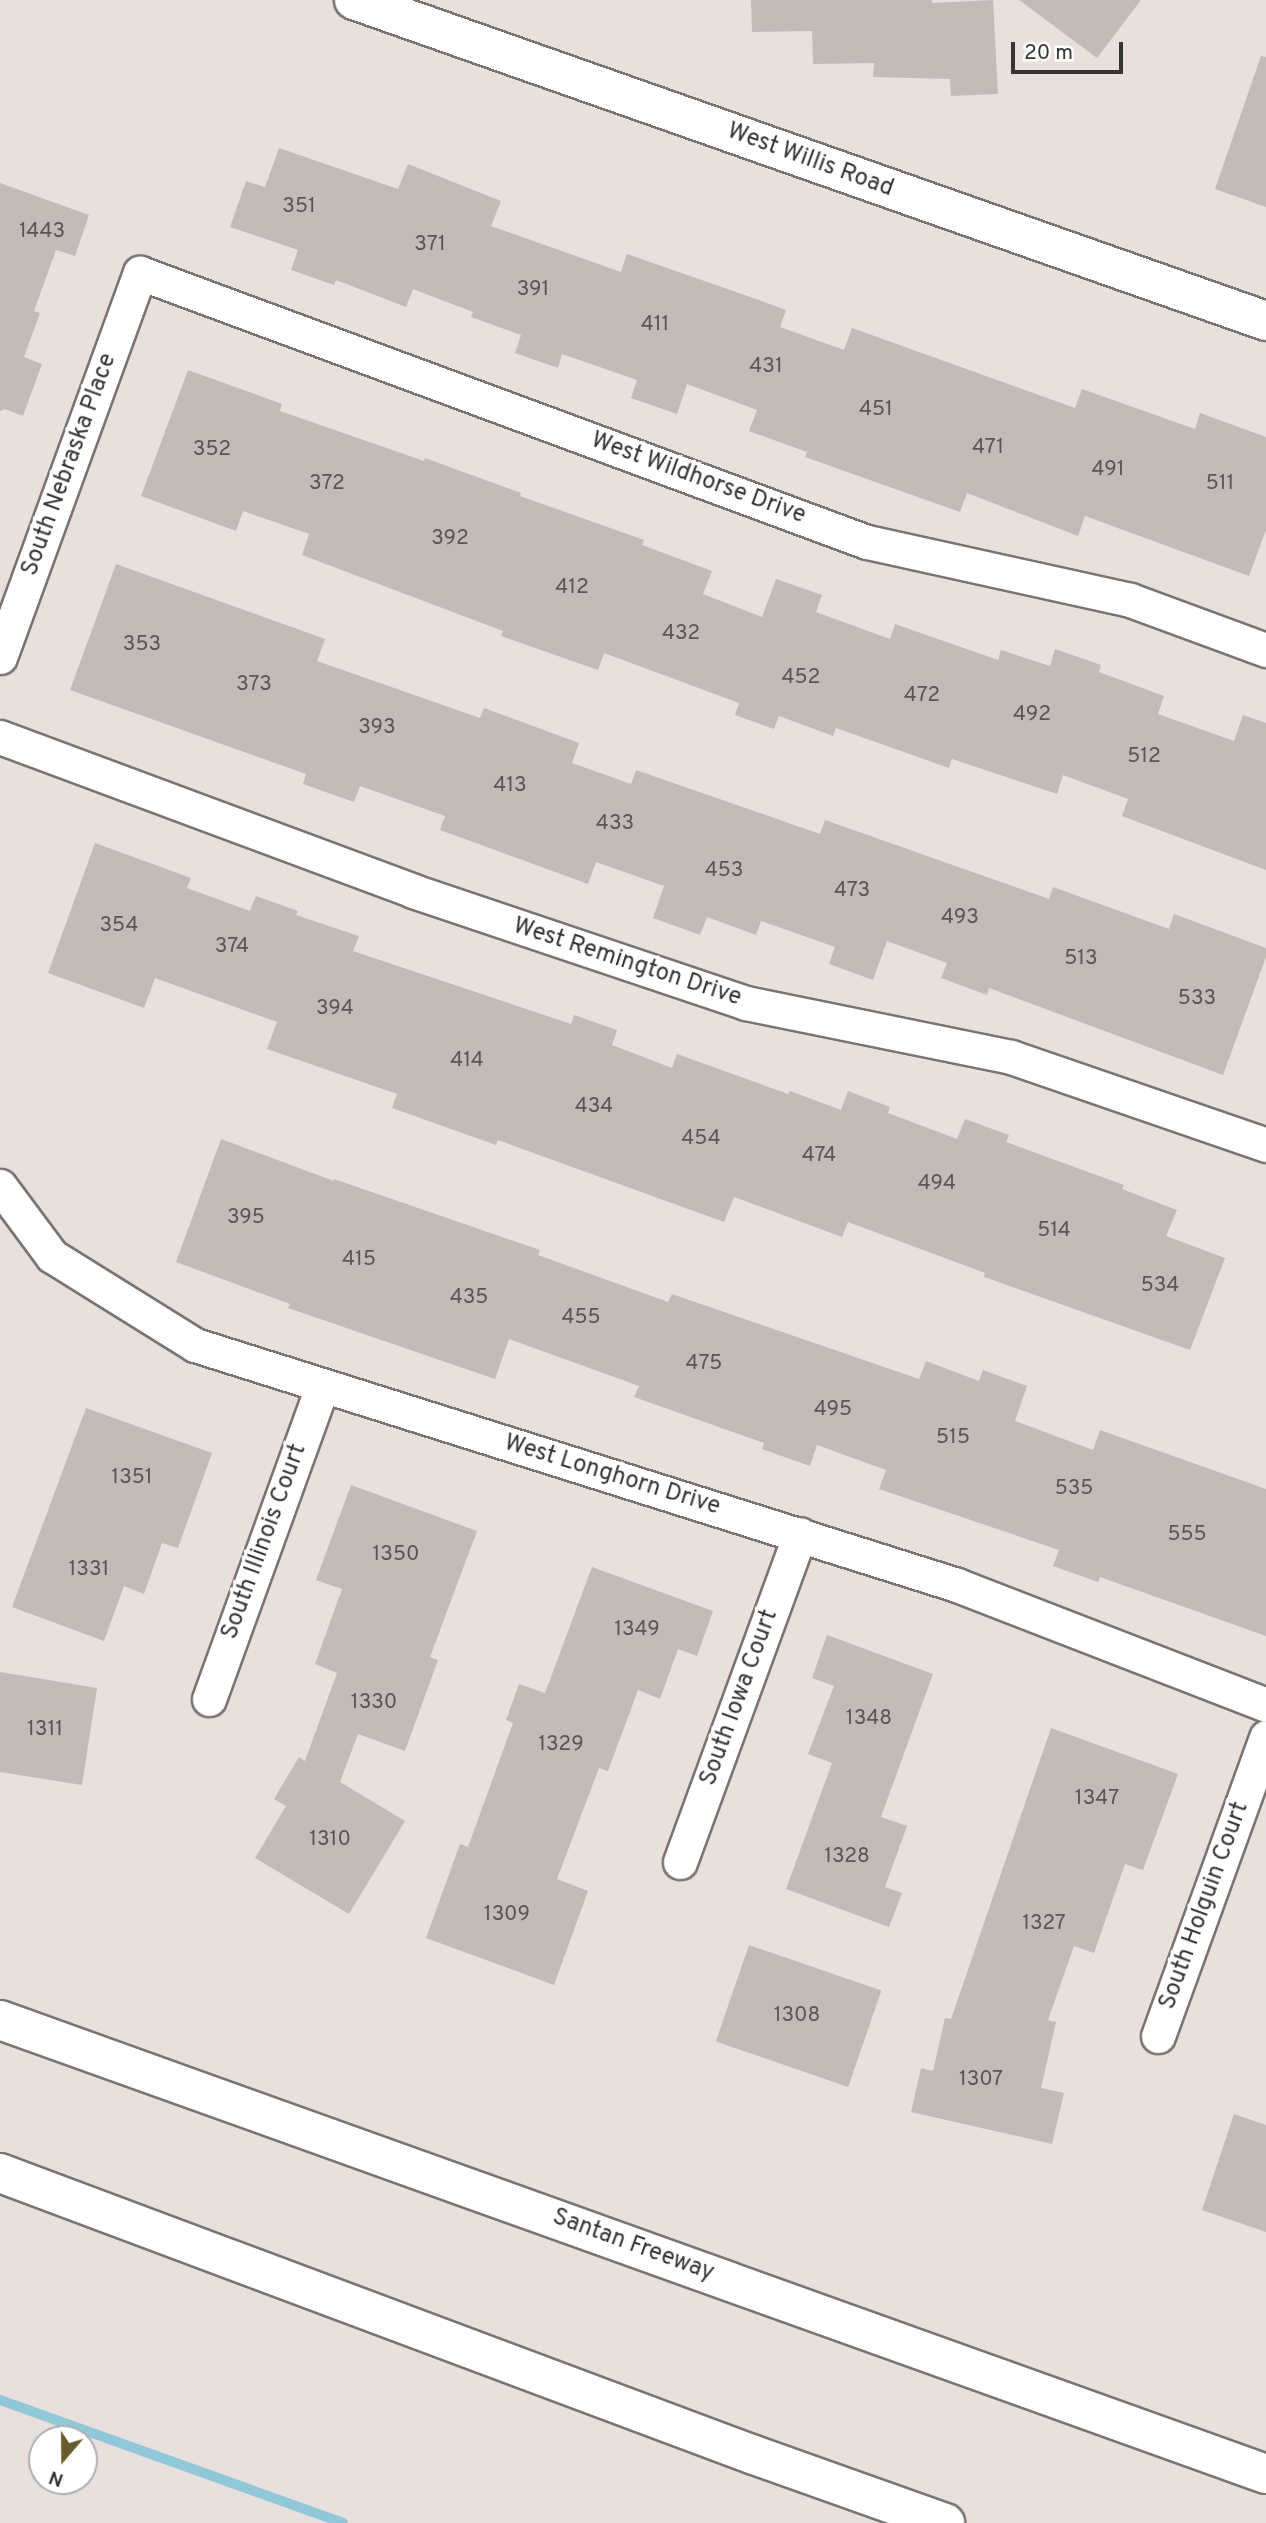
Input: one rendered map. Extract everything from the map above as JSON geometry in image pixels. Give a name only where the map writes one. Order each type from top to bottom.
[{"type":"main road","name":"West Willis Road","points":[[354,0],[1266,321]]},
{"type":"main road","points":[[0,1991],[170,2080]]},
{"type":"main road","name":"Santan Freeway","points":[[0,2020],[1266,2474]]},
{"type":"main road","points":[[0,2173],[754,2455],[945,2523]]},
{"type":"street","name":"West Wildhorse Drive","points":[[140,273],[867,542],[1130,600],[1266,650]]},
{"type":"street","name":"South Nebraska Place","points":[[0,657],[140,273]]},
{"type":"street","name":"West Remington Drive","points":[[0,737],[413,891],[746,1003],[1011,1057],[1266,1145]]},
{"type":"street","name":"West Longhorn Drive","points":[[0,1186],[52,1256],[195,1345],[957,1585],[1266,1704]]},
{"type":"street","name":"South Illinois Court","points":[[208,1699],[322,1385]]},
{"type":"street","name":"South Iowa Court","points":[[680,1862],[800,1534]]},
{"type":"street","name":"South Holguin Court","points":[[1158,2036],[1266,1737]]},
{"type":"building","points":[[751,0],[932,0],[932,3],[993,0],[998,94],[951,96],[950,79],[873,77],[874,63],[813,64],[812,31],[752,32]]},
{"type":"building","points":[[1019,0],[1141,0],[1097,58]]},
{"type":"building","points":[[1261,56],[1266,57],[1266,207],[1215,189]]},
{"type":"building","points":[[279,148],[398,189],[408,164],[501,201],[491,226],[621,272],[627,254],[739,293],[786,310],[780,327],[844,350],[852,328],[1075,408],[1082,389],[1195,429],[1200,413],[1266,437],[1266,530],[1249,576],[1085,516],[1078,536],[967,493],[960,512],[805,457],[807,452],[749,431],[757,410],[687,384],[677,414],[631,398],[637,380],[562,354],[558,368],[515,353],[521,335],[471,317],[473,312],[413,289],[406,307],[336,280],[334,285],[291,270],[298,250],[230,227],[246,181],[265,187]]},
{"type":"building","points":[[0,183],[89,215],[75,256],[56,250],[34,311],[40,313],[24,357],[42,364],[23,416],[5,409],[0,411]]},
{"type":"building","points":[[188,370],[282,404],[280,411],[424,461],[425,458],[521,493],[520,496],[644,540],[642,545],[712,571],[703,594],[762,617],[776,579],[822,595],[816,612],[890,639],[895,624],[998,660],[1001,650],[1050,666],[1055,649],[1101,665],[1099,672],[1164,696],[1158,714],[1234,741],[1243,715],[1266,723],[1266,870],[1122,816],[1128,799],[1063,775],[1057,794],[952,759],[949,768],[836,728],[833,736],[779,716],[774,729],[735,715],[739,703],[604,653],[598,670],[501,636],[503,631],[302,555],[309,534],[243,511],[236,531],[141,496]]},
{"type":"building","points":[[116,564],[325,639],[317,661],[480,718],[484,708],[579,743],[572,763],[631,784],[636,770],[820,834],[825,820],[1049,899],[1053,887],[1169,929],[1174,914],[1266,948],[1266,957],[1223,1075],[989,988],[987,995],[941,978],[947,963],[887,941],[873,980],[829,964],[835,947],[761,921],[756,935],[707,917],[700,935],[653,918],[664,886],[596,862],[588,884],[440,830],[445,816],[360,786],[354,802],[303,784],[306,774],[70,690]]},
{"type":"building","points":[[95,843],[191,878],[187,888],[250,911],[256,896],[298,911],[296,915],[359,936],[353,951],[571,1024],[574,1015],[617,1030],[612,1045],[672,1068],[677,1054],[841,1110],[848,1091],[890,1107],[888,1113],[957,1139],[965,1119],[1009,1135],[1006,1142],[1124,1185],[1122,1189],[1177,1210],[1166,1236],[1225,1258],[1190,1350],[984,1277],[985,1273],[848,1222],[842,1237],[734,1197],[724,1222],[498,1140],[496,1145],[392,1108],[397,1094],[267,1049],[277,1022],[155,978],[144,1008],[48,973]]},
{"type":"building","points":[[221,1139],[334,1181],[540,1250],[538,1255],[668,1302],[672,1294],[919,1379],[926,1361],[979,1381],[983,1370],[1027,1386],[1015,1421],[1093,1450],[1100,1430],[1266,1489],[1266,1636],[1100,1577],[1098,1582],[1053,1566],[1059,1550],[879,1489],[886,1470],[817,1445],[810,1466],[762,1449],[764,1443],[634,1397],[639,1386],[509,1339],[495,1379],[288,1308],[290,1304],[176,1262]]},
{"type":"building","points":[[86,1408],[212,1453],[178,1548],[162,1543],[144,1594],[124,1586],[104,1641],[12,1607]]},
{"type":"building","points":[[351,1485],[477,1531],[430,1657],[438,1660],[405,1751],[358,1734],[340,1782],[405,1821],[349,1914],[255,1858],[286,1806],[274,1799],[299,1757],[305,1761],[337,1673],[315,1664],[342,1589],[316,1580]]},
{"type":"building","points":[[592,1567],[713,1611],[697,1656],[678,1649],[660,1699],[638,1690],[608,1771],[599,1768],[557,1879],[588,1891],[554,1985],[426,1938],[460,1844],[468,1847],[513,1723],[506,1720],[519,1684],[545,1693]]},
{"type":"building","points":[[827,1635],[933,1674],[881,1817],[907,1826],[885,1887],[902,1893],[889,1927],[786,1889],[832,1763],[808,1754],[834,1686],[812,1678]]},
{"type":"building","points":[[0,1672],[97,1688],[82,1785],[0,1772]]},
{"type":"building","points":[[1051,1728],[1178,1774],[1143,1870],[1125,1864],[1094,1953],[1074,1946],[1048,2020],[1056,2022],[1041,2088],[1064,2093],[1052,2144],[911,2112],[921,2068],[933,2071],[945,2018],[951,2019]]},
{"type":"building","points":[[749,1945],[881,1991],[848,2087],[716,2041]]},
{"type":"building","points":[[1234,2114],[1266,2125],[1266,2232],[1202,2210]]},
{"type":"waterway","points":[[0,2400],[343,2523]]}]
